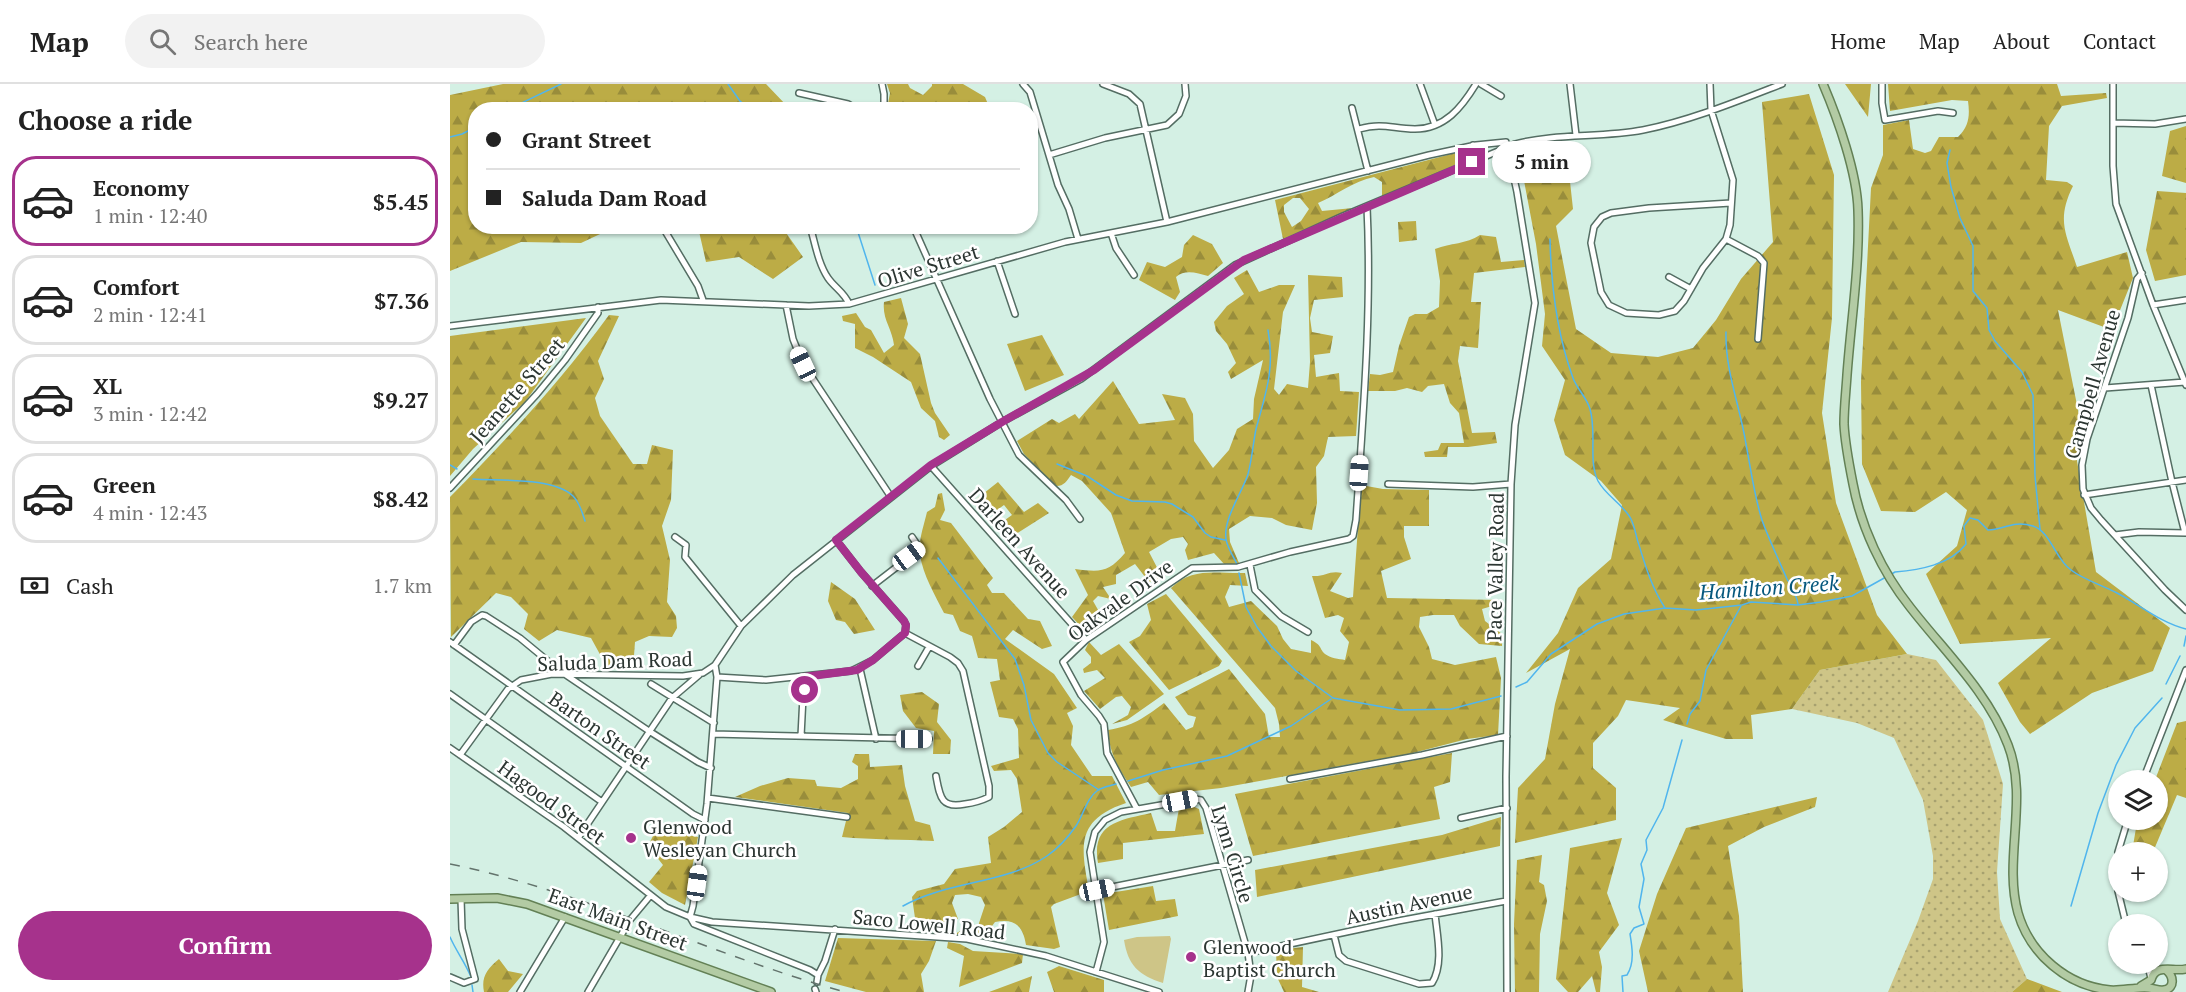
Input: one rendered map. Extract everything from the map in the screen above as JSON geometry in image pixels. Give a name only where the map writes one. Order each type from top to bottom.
[{"type":"main road","points":[[1818,84],[1834,116]]},
{"type":"main road","points":[[1823,84],[1850,165],[1858,209],[1858,244],[1844,423],[1853,487],[1862,518],[1888,575],[1908,605],[1995,714],[2009,746],[2017,800],[2014,894],[2024,930],[2034,947],[2050,964],[2066,975],[2095,987],[2108,990],[2148,988],[2164,991],[2186,970]]},
{"type":"main road","name":"East Main Street","points":[[450,899],[510,900],[565,917],[770,992]]},
{"type":"main road","points":[[2168,970],[2186,970]]},
{"type":"main road","points":[[2168,973],[2173,981]]},
{"type":"main road","points":[[2133,989],[2151,979],[2154,974]]},
{"type":"main road","points":[[2151,979],[2154,987],[2164,991]]},
{"type":"street","points":[[882,84],[884,102]]},
{"type":"street","points":[[1023,84],[1030,93],[1033,102]]},
{"type":"street","points":[[1102,84],[1135,98],[1143,110],[1167,222]]},
{"type":"street","points":[[1049,155],[1105,138],[1167,125],[1179,114],[1186,96],[1185,84]]},
{"type":"street","points":[[1420,84],[1435,125]]},
{"type":"street","points":[[1359,129],[1380,125],[1417,129],[1435,125],[1455,114],[1476,84]]},
{"type":"street","points":[[1481,84],[1500,96]]},
{"type":"street","points":[[1570,84],[1576,135]]},
{"type":"street","points":[[1710,84],[1711,110],[1733,180],[1730,225],[1726,239],[1702,268],[1678,309],[1668,314],[1634,314],[1616,310],[1609,305],[1600,292],[1591,243],[1594,226],[1602,217],[1611,213],[1661,207],[1731,203]]},
{"type":"street","name":"Saluda Dam Road","points":[[460,755],[512,686],[534,676],[565,674],[699,675],[715,665],[741,627],[793,575],[931,465],[1106,362],[1244,260],[1508,147],[1530,140],[1645,130],[1711,110],[1782,84]]},
{"type":"street","points":[[1882,84],[1884,120],[1938,111],[1953,113]]},
{"type":"street","points":[[2105,388],[2185,384],[2121,222],[2114,195],[2113,84]]},
{"type":"street","points":[[799,93],[841,102]]},
{"type":"street","points":[[1352,108],[1368,171]]},
{"type":"street","points":[[2113,123],[2155,124],[2186,118]]},
{"type":"street","points":[[1038,119],[1058,184],[1073,220],[1077,239]]},
{"type":"street","name":"Olive Street","points":[[450,326],[661,300],[828,306],[849,304],[1077,239],[1167,222],[1473,145],[1503,141],[1508,147]]},
{"type":"street","points":[[1472,162],[1473,145]]},
{"type":"street","name":"Pace Valley Road","points":[[1507,992],[1507,736],[1511,484],[1516,418],[1532,333],[1535,303],[1508,147]]},
{"type":"street","name":"Oakvale Drive","points":[[1137,809],[1107,753],[1104,724],[1100,716],[1081,695],[1063,662],[1086,640],[1192,567],[1225,568],[1250,565],[1290,552],[1349,539],[1353,536],[1356,520],[1366,350],[1369,246],[1367,207]]},
{"type":"street","points":[[1111,233],[1116,248],[1134,276]]},
{"type":"street","points":[[667,234],[698,286],[703,300]]},
{"type":"street","points":[[812,234],[828,278],[847,297],[849,304]]},
{"type":"street","points":[[916,234],[1019,455],[1066,500],[1080,519]]},
{"type":"street","points":[[1726,239],[1758,256],[1764,263],[1758,339]]},
{"type":"street","points":[[997,261],[1015,314]]},
{"type":"street","name":"Campbell Avenue","points":[[2084,495],[2082,465],[2084,453],[2128,318],[2137,279],[2142,273]]},
{"type":"street","points":[[1669,277],[1691,289]]},
{"type":"street","points":[[2153,305],[2186,300]]},
{"type":"street","points":[[786,305],[793,339],[803,364],[891,497]]},
{"type":"street","name":"Jeanette Street","points":[[450,488],[544,386],[598,313],[598,307]]},
{"type":"street","points":[[2115,535],[2139,532],[2185,533],[2151,385]]},
{"type":"street","name":"Darleen Avenue","points":[[931,465],[1086,640]]},
{"type":"street","points":[[2186,480],[2084,495],[2091,508],[2186,610]]},
{"type":"street","points":[[1388,484],[1473,487],[1511,484]]},
{"type":"street","points":[[675,537],[686,545],[685,558],[741,627]]},
{"type":"street","points":[[872,586],[920,549],[912,537]]},
{"type":"street","points":[[717,677],[766,680],[860,669],[905,633],[904,621],[872,586],[836,540]]},
{"type":"street","points":[[1250,565],[1255,590],[1281,616],[1308,632]]},
{"type":"street","points":[[452,644],[471,622],[482,615],[486,616],[520,638],[565,674],[649,731],[711,768]]},
{"type":"street","points":[[905,633],[929,648],[950,657],[963,671],[989,786],[989,796],[969,804],[952,807],[947,805],[942,797],[936,776]]},
{"type":"street","name":"Barton Street","points":[[452,644],[693,814],[705,820]]},
{"type":"street","points":[[918,666],[929,648]]},
{"type":"street","points":[[690,917],[697,883],[711,768],[717,677],[715,665]]},
{"type":"street","points":[[860,669],[876,739]]},
{"type":"street","points":[[2147,770],[2186,672]]},
{"type":"street","points":[[578,838],[672,698],[699,675]]},
{"type":"street","points":[[801,736],[804,677]]},
{"type":"street","points":[[651,684],[714,723]]},
{"type":"street","points":[[450,694],[602,802]]},
{"type":"street","points":[[713,734],[929,739]]},
{"type":"street","points":[[1290,779],[1411,757],[1507,736]]},
{"type":"street","name":"Hagood Street","points":[[450,748],[578,838],[666,907],[690,917],[694,924],[702,928],[818,975]]},
{"type":"street","points":[[708,798],[847,817]]},
{"type":"street","name":"Lynn Circle","points":[[1096,972],[1104,942],[1090,852],[1095,832],[1105,820],[1121,812],[1194,799],[1201,800],[1206,808],[1248,953],[1251,975],[1248,992]]},
{"type":"street","points":[[1461,818],[1507,808]]},
{"type":"street","points":[[1097,890],[1248,860]]},
{"type":"street","points":[[588,992],[631,918],[650,896]]},
{"type":"street","points":[[450,977],[464,983],[475,979],[462,929],[461,899]]},
{"type":"street","name":"Austin Avenue","points":[[1248,953],[1506,901]]},
{"type":"street","points":[[1334,935],[1339,955],[1346,962],[1419,984],[1432,983],[1437,972],[1438,936],[1435,914]]},
{"type":"street","points":[[520,992],[565,917]]},
{"type":"street","name":"Saco Lowell Road","points":[[690,917],[712,922],[967,939],[1046,956],[1159,992]]},
{"type":"street","points":[[817,982],[835,929]]},
{"type":"street","points":[[2150,974],[2151,979]]},
{"type":"street","points":[[2173,981],[2176,992]]},
{"type":"shaded area","points":[[1907,654],[1936,660],[1983,720],[2003,784],[1997,872],[2000,919],[2027,979],[2012,992],[1888,992],[1933,879],[1933,856],[1923,800],[1894,738],[1857,723],[1792,709],[1820,670]]},
{"type":"shaded area","points":[[1170,936],[1163,983],[1136,968],[1128,956],[1124,940],[1137,937]]},
{"type":"green space","points":[[503,84],[766,84],[783,102],[468,102],[468,234],[600,234],[581,243],[521,242],[450,271],[450,95]]},
{"type":"green space","points":[[887,84],[908,84],[910,88],[923,95],[932,84],[963,84],[985,97],[987,102],[888,102],[890,93]]},
{"type":"green space","points":[[1845,84],[1871,84],[1868,117]]},
{"type":"green space","points":[[1888,84],[2057,84],[2061,96],[2106,93],[2107,98],[2062,106],[2049,126],[2046,180],[2067,182],[2073,186],[2065,208],[2064,227],[2077,267],[2127,252],[2133,278],[2112,330],[2058,310],[2080,420],[2077,461],[2096,572],[2170,628],[2153,671],[2092,693],[2030,734],[2020,722],[1998,683],[2051,638],[1960,644],[1926,574],[1957,546],[1967,510],[1946,492],[1915,512],[1881,511],[1862,464],[1861,382],[1871,188],[1883,155],[1883,125],[1909,120],[1913,149],[1925,153],[1931,151],[1939,137],[1958,137],[1967,125],[1969,116],[1968,101],[1952,100],[1890,111]]},
{"type":"green space","points":[[1809,94],[1834,175],[1832,318],[1822,413],[1836,503],[1877,615],[1907,654],[1820,670],[1792,709],[1751,715],[1753,739],[1726,739],[1663,720],[1680,708],[1626,700],[1618,716],[1593,743],[1593,768],[1616,788],[1616,820],[1515,843],[1518,788],[1545,759],[1555,704],[1570,649],[1526,673],[1558,633],[1578,588],[1611,559],[1622,505],[1601,481],[1565,455],[1554,420],[1565,380],[1542,346],[1545,314],[1536,244],[1518,149],[1566,145],[1573,209],[1556,226],[1576,329],[1611,353],[1658,357],[1693,348],[1716,320],[1741,279],[1773,242],[1762,102]]},
{"type":"green space","points":[[2186,126],[2186,183],[2162,176],[2170,131]]},
{"type":"green space","points":[[1459,152],[1468,153],[1466,160],[1382,197],[1382,182],[1374,177],[1352,185],[1318,203],[1322,211],[1353,208],[1283,239],[1275,200]],"holes":[[[1293,198],[1300,198],[1309,209],[1301,221],[1292,227],[1284,212],[1284,205]]]},
{"type":"green space","points":[[2157,191],[2186,193],[2186,275],[2155,281],[2146,250]]},
{"type":"green space","points":[[1416,221],[1417,240],[1399,242],[1398,222]]},
{"type":"green space","points":[[700,234],[787,234],[803,257],[773,279],[739,257],[706,262]]},
{"type":"green space","points":[[1193,235],[1212,244],[1223,263],[1208,276],[1187,272],[1176,277],[1180,292],[1175,300],[1139,280],[1147,262],[1165,267],[1182,257],[1184,245]]},
{"type":"green space","points":[[1480,235],[1496,237],[1501,262],[1524,260],[1525,267],[1474,273],[1471,302],[1481,302],[1478,348],[1460,346],[1458,361],[1472,433],[1495,432],[1497,443],[1448,447],[1447,457],[1425,457],[1424,452],[1438,450],[1441,443],[1464,443],[1459,413],[1450,403],[1444,384],[1428,386],[1422,392],[1407,388],[1395,391],[1368,391],[1370,374],[1380,375],[1393,372],[1409,317],[1415,314],[1427,314],[1439,307],[1440,281],[1435,249]]},
{"type":"green space","points":[[1247,270],[1259,292],[1279,285],[1295,285],[1283,312],[1274,389],[1279,395],[1287,384],[1308,388],[1310,362],[1308,275],[1342,277],[1343,297],[1314,300],[1310,318],[1312,332],[1333,336],[1330,353],[1314,355],[1316,377],[1339,373],[1340,391],[1359,392],[1356,436],[1328,437],[1324,456],[1316,467],[1317,503],[1312,530],[1286,525],[1272,518],[1250,516],[1229,529],[1230,542],[1239,563],[1225,565],[1214,553],[1188,560],[1185,550],[1188,544],[1183,537],[1171,539],[1149,552],[1162,577],[1149,582],[1135,564],[1116,575],[1116,584],[1103,587],[1111,599],[1098,596],[1093,601],[1101,615],[1085,631],[1072,617],[1088,595],[1075,569],[1103,570],[1114,564],[1125,553],[1111,513],[1082,481],[1071,475],[1063,485],[1055,486],[1024,454],[1017,441],[1052,419],[1059,423],[1075,414],[1079,419],[1113,381],[1139,424],[1175,420],[1162,394],[1185,398],[1193,414],[1194,441],[1213,468],[1229,450],[1237,429],[1253,419],[1254,399],[1263,360],[1231,379],[1228,372],[1236,363],[1227,344],[1216,331],[1214,322],[1227,306],[1244,294],[1234,278]]},
{"type":"green space","points":[[901,298],[908,324],[904,338],[920,354],[931,403],[950,435],[944,440],[939,437],[935,421],[921,408],[911,382],[855,348],[855,324],[843,321],[842,316],[856,313],[865,327],[871,330],[884,353],[894,345],[884,314],[884,302]]},
{"type":"green space","points":[[609,315],[619,316],[598,361],[604,379],[595,398],[600,416],[633,464],[647,464],[652,445],[673,450],[671,500],[662,526],[670,560],[667,602],[676,616],[677,628],[672,637],[649,636],[635,642],[633,669],[608,669],[591,638],[557,630],[539,641],[524,629],[528,614],[511,597],[496,593],[451,637],[450,497],[533,409]]},
{"type":"green space","points":[[586,318],[525,402],[473,449],[450,476],[450,336]]},
{"type":"green space","points":[[1042,335],[1064,375],[1025,391],[1007,344]]},
{"type":"green space","points":[[998,482],[1024,512],[1038,503],[1049,513],[1008,539],[995,527],[1012,515],[1004,505],[990,515],[974,501]]},
{"type":"green space","points":[[1361,485],[1383,489],[1429,490],[1429,526],[1404,526],[1404,537],[1411,559],[1381,571],[1387,598],[1501,600],[1499,604],[1482,609],[1485,621],[1502,634],[1502,646],[1479,644],[1460,626],[1454,615],[1420,617],[1419,627],[1432,659],[1455,665],[1496,657],[1501,678],[1498,735],[1467,739],[1409,754],[1221,788],[1159,795],[1148,782],[1131,787],[1115,760],[1108,730],[1138,721],[1164,703],[1186,730],[1193,727],[1196,717],[1188,715],[1175,697],[1229,669],[1265,714],[1269,737],[1280,737],[1275,708],[1171,588],[1179,581],[1197,574],[1245,573],[1248,586],[1230,585],[1225,597],[1229,607],[1251,601],[1277,626],[1291,649],[1311,653],[1311,640],[1319,645],[1327,655],[1345,660],[1349,642],[1340,631],[1344,618],[1338,615],[1325,618],[1312,576],[1342,573],[1330,591],[1348,598],[1353,597]]},
{"type":"green space","points":[[942,493],[945,510],[940,520],[951,523],[993,578],[987,585],[992,593],[1004,593],[1028,619],[1040,621],[1052,646],[1042,649],[1013,630],[1005,639],[1054,674],[1077,708],[1067,713],[1073,726],[1071,745],[1092,776],[1112,776],[1126,803],[1109,810],[1098,818],[1085,837],[1084,861],[1089,891],[1051,907],[1060,947],[1054,949],[1026,945],[1020,928],[1007,921],[995,922],[983,938],[955,934],[962,930],[977,929],[985,905],[981,897],[968,894],[955,895],[952,903],[958,919],[944,922],[915,918],[912,897],[917,891],[944,884],[955,869],[991,863],[988,837],[1022,812],[1017,779],[1011,770],[994,771],[991,766],[1019,758],[1018,729],[1013,719],[999,717],[990,682],[1000,680],[997,659],[978,658],[972,636],[960,631],[953,615],[944,613],[930,585],[920,555],[927,512],[935,507],[938,494]]},
{"type":"green space","points":[[831,582],[855,599],[875,630],[854,634],[845,622],[836,620],[828,601]]},
{"type":"green space","points":[[1166,594],[1222,661],[1219,666],[1169,690],[1129,642],[1140,636],[1151,620],[1147,604]]},
{"type":"green space","points":[[1089,642],[1101,655],[1119,644],[1164,694],[1127,720],[1112,724],[1128,715],[1131,707],[1122,696],[1116,697],[1100,709],[1084,691],[1105,678],[1097,670],[1084,673],[1083,669],[1091,663],[1091,657],[1085,650]]},
{"type":"green space","points":[[922,692],[939,704],[937,722],[951,740],[950,754],[933,754],[934,731],[916,728],[903,711],[900,695]]},
{"type":"green space","points":[[2186,721],[2186,798],[2177,795],[2168,816],[2168,770],[2159,770],[2177,723]]},
{"type":"green space","points":[[1452,753],[1450,782],[1434,787],[1440,819],[1253,856],[1235,794]]},
{"type":"green space","points":[[855,754],[869,754],[870,767],[902,765],[905,786],[915,821],[930,825],[934,841],[842,837],[848,813],[735,797],[760,786],[788,778],[815,780],[817,786],[841,788],[858,779],[858,766],[852,762]]},
{"type":"green space","points":[[1817,797],[1815,807],[1764,827],[1728,846],[1739,916],[1743,992],[1648,992],[1639,951],[1657,894],[1686,828]]},
{"type":"green space","points":[[1192,806],[1199,809],[1204,834],[1123,843],[1123,859],[1098,863],[1099,839],[1110,826],[1119,821],[1151,813],[1157,831],[1175,831],[1179,808]]},
{"type":"green space","points":[[1501,817],[1500,846],[1257,897],[1255,870],[1442,835]]},
{"type":"green space","points":[[660,822],[677,833],[698,837],[685,905],[662,893],[649,882],[663,865],[648,846]]},
{"type":"green space","points":[[2136,830],[2162,830],[2157,842],[2134,842]]},
{"type":"green space","points":[[1622,838],[1607,893],[1619,925],[1599,952],[1602,967],[1600,992],[1596,992],[1592,976],[1578,992],[1568,992],[1556,979],[1570,848]]},
{"type":"green space","points":[[1542,855],[1539,882],[1544,885],[1547,901],[1540,934],[1539,992],[1515,992],[1514,924],[1517,860]]},
{"type":"green space","points":[[1153,886],[1156,901],[1175,899],[1178,916],[1109,930],[1103,894]]},
{"type":"green space","points":[[838,938],[936,941],[929,961],[921,974],[924,992],[866,992],[825,981]]},
{"type":"green space","points":[[948,942],[960,944],[973,951],[1023,954],[1022,963],[959,987],[964,956],[947,948]]},
{"type":"green space","points":[[1303,947],[1302,987],[1319,992],[1284,992],[1277,977],[1276,950]]},
{"type":"green space","points":[[499,959],[508,971],[523,974],[508,992],[484,992],[483,982],[486,974]]},
{"type":"green space","points":[[1059,966],[1104,980],[1104,992],[1054,992],[1047,972]]},
{"type":"green space","points":[[1032,976],[1029,992],[989,992]]},
{"type":"green space","points":[[2027,979],[2062,992],[2012,992]]},
{"type":"waterway","points":[[524,102],[561,84]]},
{"type":"waterway","points":[[728,84],[741,102]]},
{"type":"waterway","points":[[450,137],[468,131]]},
{"type":"waterway","points":[[1950,150],[1947,163],[1951,187],[1960,218],[1973,246],[1973,291],[1987,308],[1989,330],[1995,341],[2022,372],[2033,395],[2035,476],[2040,529]]},
{"type":"waterway","points":[[859,234],[875,285]]},
{"type":"waterway","points":[[1550,239],[1553,292],[1559,327],[1573,378],[1590,409],[1595,473],[1601,486],[1631,519],[1650,578],[1665,608]]},
{"type":"waterway","points":[[1237,564],[1226,539],[1227,523],[1251,463],[1256,429],[1270,369],[1268,330]]},
{"type":"waterway","points":[[1726,332],[1730,375],[1759,511],[1798,604]]},
{"type":"waterway","points":[[1057,464],[1087,476],[1116,495],[1132,501],[1172,504],[1193,517],[1205,533],[1225,540]]},
{"type":"waterway","points":[[450,465],[457,469]]},
{"type":"waterway","points":[[473,479],[526,481],[564,490],[573,496],[585,521]]},
{"type":"waterway","name":"Hamilton Creek","points":[[1890,575],[1895,572],[1934,565],[1952,557],[1966,544],[1964,526],[1970,518],[1978,520],[1988,530],[2026,524],[2039,529],[2061,559],[2076,574],[2117,593],[2168,623],[2186,629]]},
{"type":"waterway","name":"Hamilton Creek","points":[[938,558],[1015,659],[1024,685],[1031,720],[1048,753],[1057,762],[1099,790]]},
{"type":"waterway","name":"Hamilton Creek","points":[[1239,573],[1246,607],[1271,646],[1296,671],[1333,698],[1400,710],[1451,709],[1501,696]]},
{"type":"waterway","name":"Hamilton Creek","points":[[1516,687],[1527,682],[1551,654],[1597,624],[1624,614],[1665,608],[1696,610],[1751,602],[1798,605],[1821,602],[1852,596],[1886,577]]},
{"type":"waterway","points":[[1687,724],[1690,714],[1700,701],[1706,670],[1741,606]]},
{"type":"waterway","points":[[2184,646],[2186,636]]},
{"type":"waterway","points":[[2166,684],[2180,656]]},
{"type":"waterway","points":[[2071,906],[2098,813],[2116,765],[2135,728],[2162,698]]},
{"type":"waterway","name":"Hamilton Creek","points":[[1128,781],[1163,770],[1227,756],[1291,726],[1331,699]]},
{"type":"waterway","points":[[1623,992],[1622,976],[1627,975],[1632,960],[1630,934],[1634,928],[1644,924],[1639,907],[1644,879],[1641,864],[1647,850],[1646,840],[1663,808],[1682,740]]},
{"type":"waterway","points":[[903,906],[938,892],[1013,872],[1047,856],[1073,830],[1094,794],[1100,789],[1116,784]]},
{"type":"waterway","points":[[450,937],[471,977]]},
{"type":"waterway","points":[[472,985],[473,992]]},
{"type":"railway","points":[[450,864],[550,891],[795,977],[845,992]]},
{"type":"place","name":"Glenwood Wesleyan Church","points":[[631,838]]},
{"type":"place","name":"Glenwood Baptist Church","points":[[1191,957]]},
{"type":"route","points":[[805,690],[804,677],[857,670],[902,637],[906,629],[904,621],[836,540],[931,465],[1106,362],[1244,260],[1472,162]]}]
